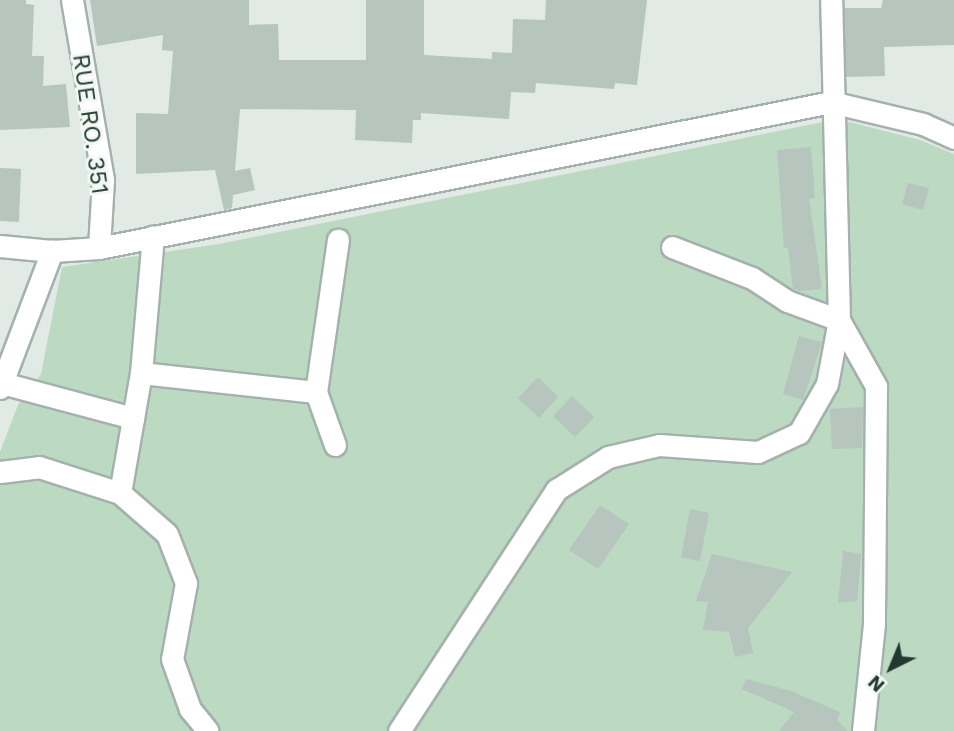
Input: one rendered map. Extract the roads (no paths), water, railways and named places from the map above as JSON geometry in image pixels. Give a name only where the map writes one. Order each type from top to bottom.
[{"type":"street","name":"RUE RO. 351","points":[[72,0],[103,180],[99,248]]},
{"type":"street","points":[[399,731],[556,490],[608,457],[659,445],[758,452],[799,433],[827,384],[839,320],[831,102],[831,0]]},
{"type":"street","points":[[0,246],[52,251],[99,248],[831,102],[923,124],[954,138]]},
{"type":"street","points":[[120,494],[141,373],[153,237]]},
{"type":"street","points":[[335,445],[316,392],[338,240]]},
{"type":"street","points":[[672,247],[752,278],[787,301],[839,320],[876,386],[874,624],[863,731]]},
{"type":"street","points":[[52,251],[1,386],[133,418]]},
{"type":"street","points":[[141,373],[316,392]]},
{"type":"street","points":[[0,472],[39,467],[120,494],[167,534],[186,583],[172,659],[190,709],[208,731]]}]
